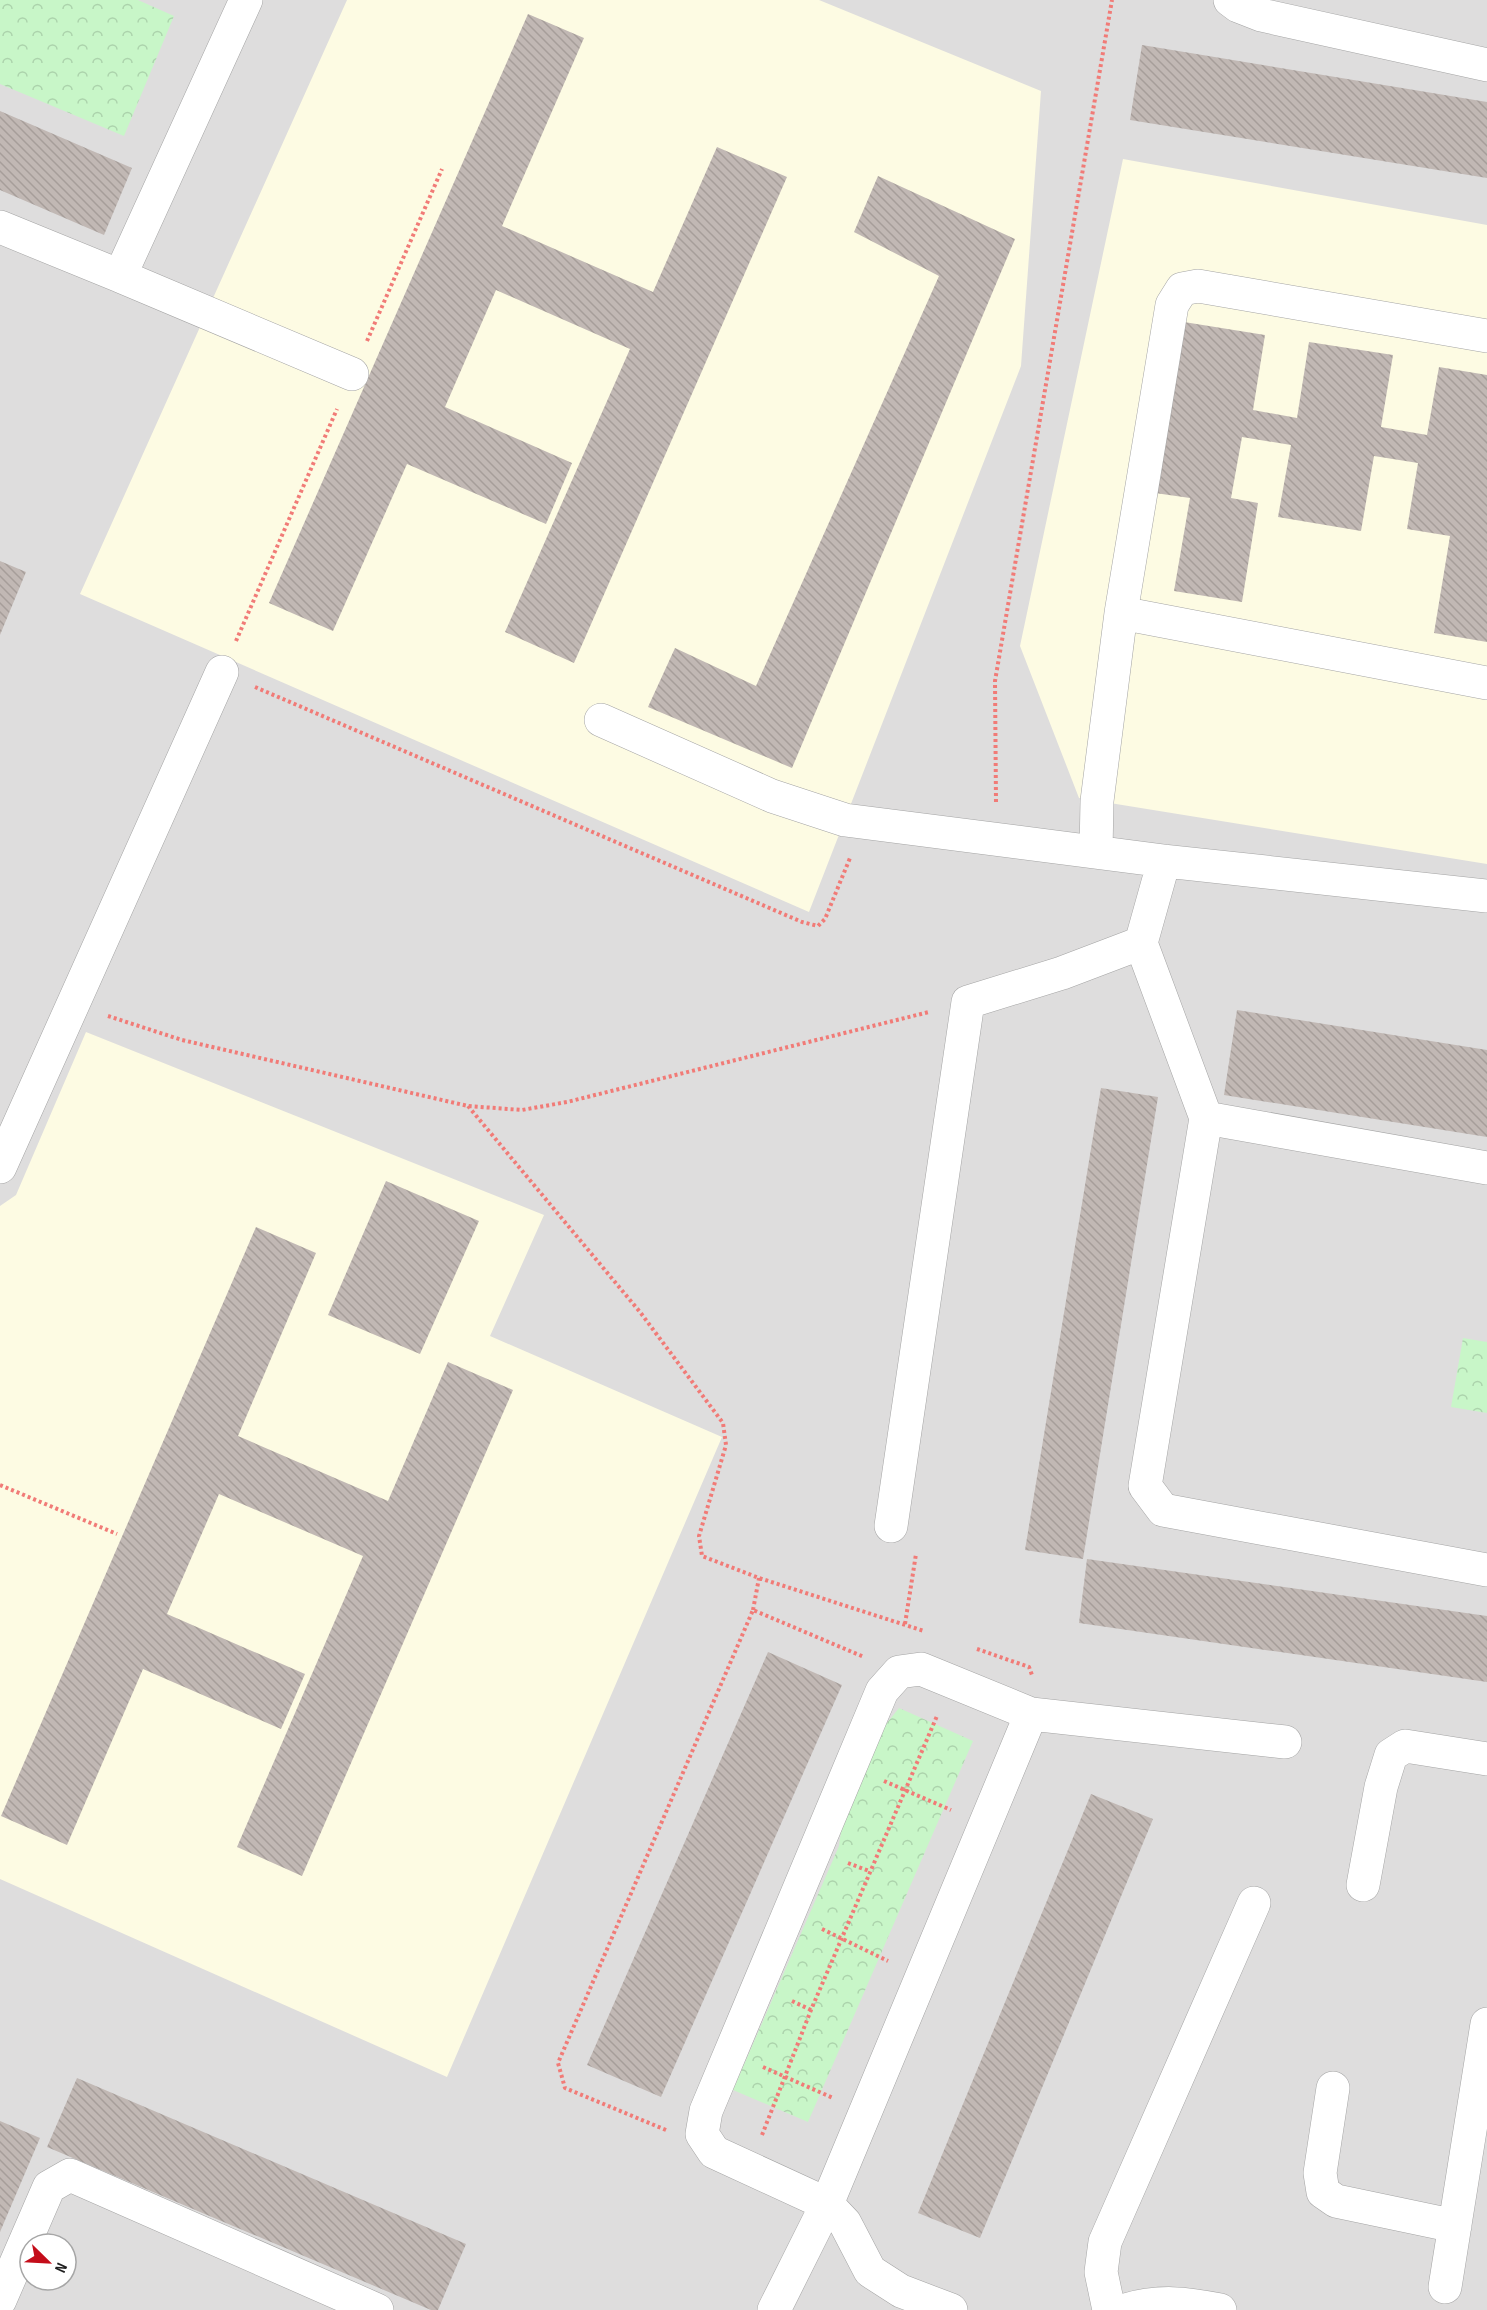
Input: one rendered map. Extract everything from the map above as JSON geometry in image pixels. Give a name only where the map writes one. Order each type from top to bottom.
[{"type":"lane","points":[[120,276],[246,0]]},
{"type":"lane","points":[[1230,0],[1238,6],[1261,15],[1487,65]]},
{"type":"lane","points":[[0,227],[352,374]]},
{"type":"lane","points":[[1096,852],[1097,801],[1121,613],[1172,306],[1182,289],[1198,286],[1487,336]]},
{"type":"lane","points":[[1121,613],[1487,683]]},
{"type":"lane","points":[[0,1167],[222,672]]},
{"type":"lane","points":[[601,720],[772,796],[845,820],[1164,861],[1487,896]]},
{"type":"lane","points":[[1164,861],[1141,943],[1206,1118],[1145,1486],[1163,1510],[1487,1570]]},
{"type":"lane","points":[[891,1526],[968,1002],[1062,973],[1141,943]]},
{"type":"lane","points":[[1206,1118],[1487,1168]]},
{"type":"lane","points":[[951,2310],[902,2291],[870,2271],[845,2223],[827,2204],[714,2152],[702,2134],[706,2111],[882,1691],[899,1671],[921,1670],[1031,1714],[1285,1742]]},
{"type":"lane","points":[[774,2310],[827,2204],[919,1977],[1031,1714]]},
{"type":"lane","points":[[1363,1885],[1381,1786],[1391,1755],[1405,1746],[1487,1759]]},
{"type":"lane","points":[[1109,2310],[1101,2271],[1104,2242],[1254,1903]]},
{"type":"lane","points":[[1446,2288],[1487,2024]]},
{"type":"lane","points":[[1333,2088],[1320,2173],[1323,2192],[1336,2201],[1455,2226]]},
{"type":"lane","points":[[0,2300],[49,2187],[70,2175],[377,2310]]},
{"type":"lane","points":[[1125,2310],[1149,2303],[1180,2302],[1220,2310]]},
{"type":"path","points":[[996,840],[995,681],[1112,0]]},
{"type":"path","points":[[442,168],[222,672],[802,922],[818,926],[825,919],[865,823]]},
{"type":"path","points":[[73,1005],[182,1040],[468,1106],[522,1110],[567,1102],[968,1002]]},
{"type":"path","points":[[468,1106],[640,1312],[723,1423],[726,1445],[699,1536],[702,1556],[759,1578],[927,1632]]},
{"type":"path","points":[[0,1485],[117,1534]]},
{"type":"path","points":[[702,2134],[663,2130],[565,2088],[558,2063],[753,1610],[759,1578]]},
{"type":"path","points":[[753,1610],[899,1671]]},
{"type":"path","points":[[973,1648],[1029,1667],[1034,1681],[1031,1714]]},
{"type":"path","points":[[749,2168],[783,2077],[952,1682]]},
{"type":"path","points":[[850,1769],[906,1789],[984,1826]]},
{"type":"path","points":[[839,1859],[870,1871]]},
{"type":"path","points":[[789,1913],[919,1977]]},
{"type":"path","points":[[783,1997],[811,2010]]},
{"type":"path","points":[[754,2063],[864,2111]]},
{"type":"shaded area","points":[[0,0],[1487,0],[1487,2310],[0,2310]]},
{"type":"shaded area","points":[[347,0],[819,0],[1041,91],[1021,366],[809,912],[80,594]]},
{"type":"shaded area","points":[[1123,159],[1487,225],[1487,864],[1079,798],[1020,646]]},
{"type":"shaded area","points":[[86,1032],[544,1215],[490,1336],[722,1437],[447,2077],[0,1879],[0,1206],[16,1195]]},
{"type":"green space","points":[[0,0],[138,0],[174,16],[124,136],[0,84]]},
{"type":"green space","points":[[1463,1338],[1487,1342],[1487,1413],[1451,1407]]},
{"type":"green space","points":[[899,1708],[973,1741],[808,2122],[733,2090],[839,1846],[850,1769]]},
{"type":"building","points":[[528,14],[584,38],[502,226],[653,292],[717,147],[787,177],[574,663],[505,632],[630,349],[496,290],[445,407],[572,463],[546,524],[407,464],[333,631],[269,603]]},
{"type":"building","points":[[1142,45],[1487,102],[1487,178],[1130,120]]},
{"type":"building","points":[[0,111],[132,168],[104,235],[0,190]]},
{"type":"building","points":[[878,176],[1015,239],[792,768],[648,707],[675,648],[756,686],[939,276],[854,232]]},
{"type":"building","points":[[1184,322],[1265,335],[1253,410],[1297,418],[1309,342],[1393,355],[1381,427],[1427,435],[1439,367],[1487,375],[1487,642],[1434,633],[1450,536],[1407,529],[1418,463],[1374,456],[1361,531],[1278,517],[1291,445],[1242,437],[1231,498],[1258,503],[1242,602],[1174,591],[1190,498],[1155,493]]},
{"type":"building","points":[[0,561],[26,572],[0,635]]},
{"type":"building","points":[[1237,1010],[1487,1050],[1487,1137],[1224,1095]]},
{"type":"building","points":[[1101,1088],[1158,1097],[1083,1559],[1025,1550]]},
{"type":"building","points":[[386,1181],[479,1221],[420,1354],[328,1315]]},
{"type":"building","points":[[256,1227],[316,1253],[238,1436],[388,1501],[448,1362],[513,1390],[302,1876],[237,1847],[363,1556],[219,1494],[167,1614],[305,1674],[281,1729],[143,1669],[67,1845],[1,1816]]},
{"type":"building","points":[[1087,1559],[1487,1616],[1487,1682],[1079,1623]]},
{"type":"building","points":[[768,1652],[842,1685],[661,2097],[587,2065]]},
{"type":"building","points":[[1091,1794],[1153,1819],[980,2238],[918,2213]]},
{"type":"building","points":[[77,2078],[466,2244],[438,2310],[431,2310],[47,2147]]},
{"type":"building","points":[[0,2121],[40,2138],[0,2232]]}]
